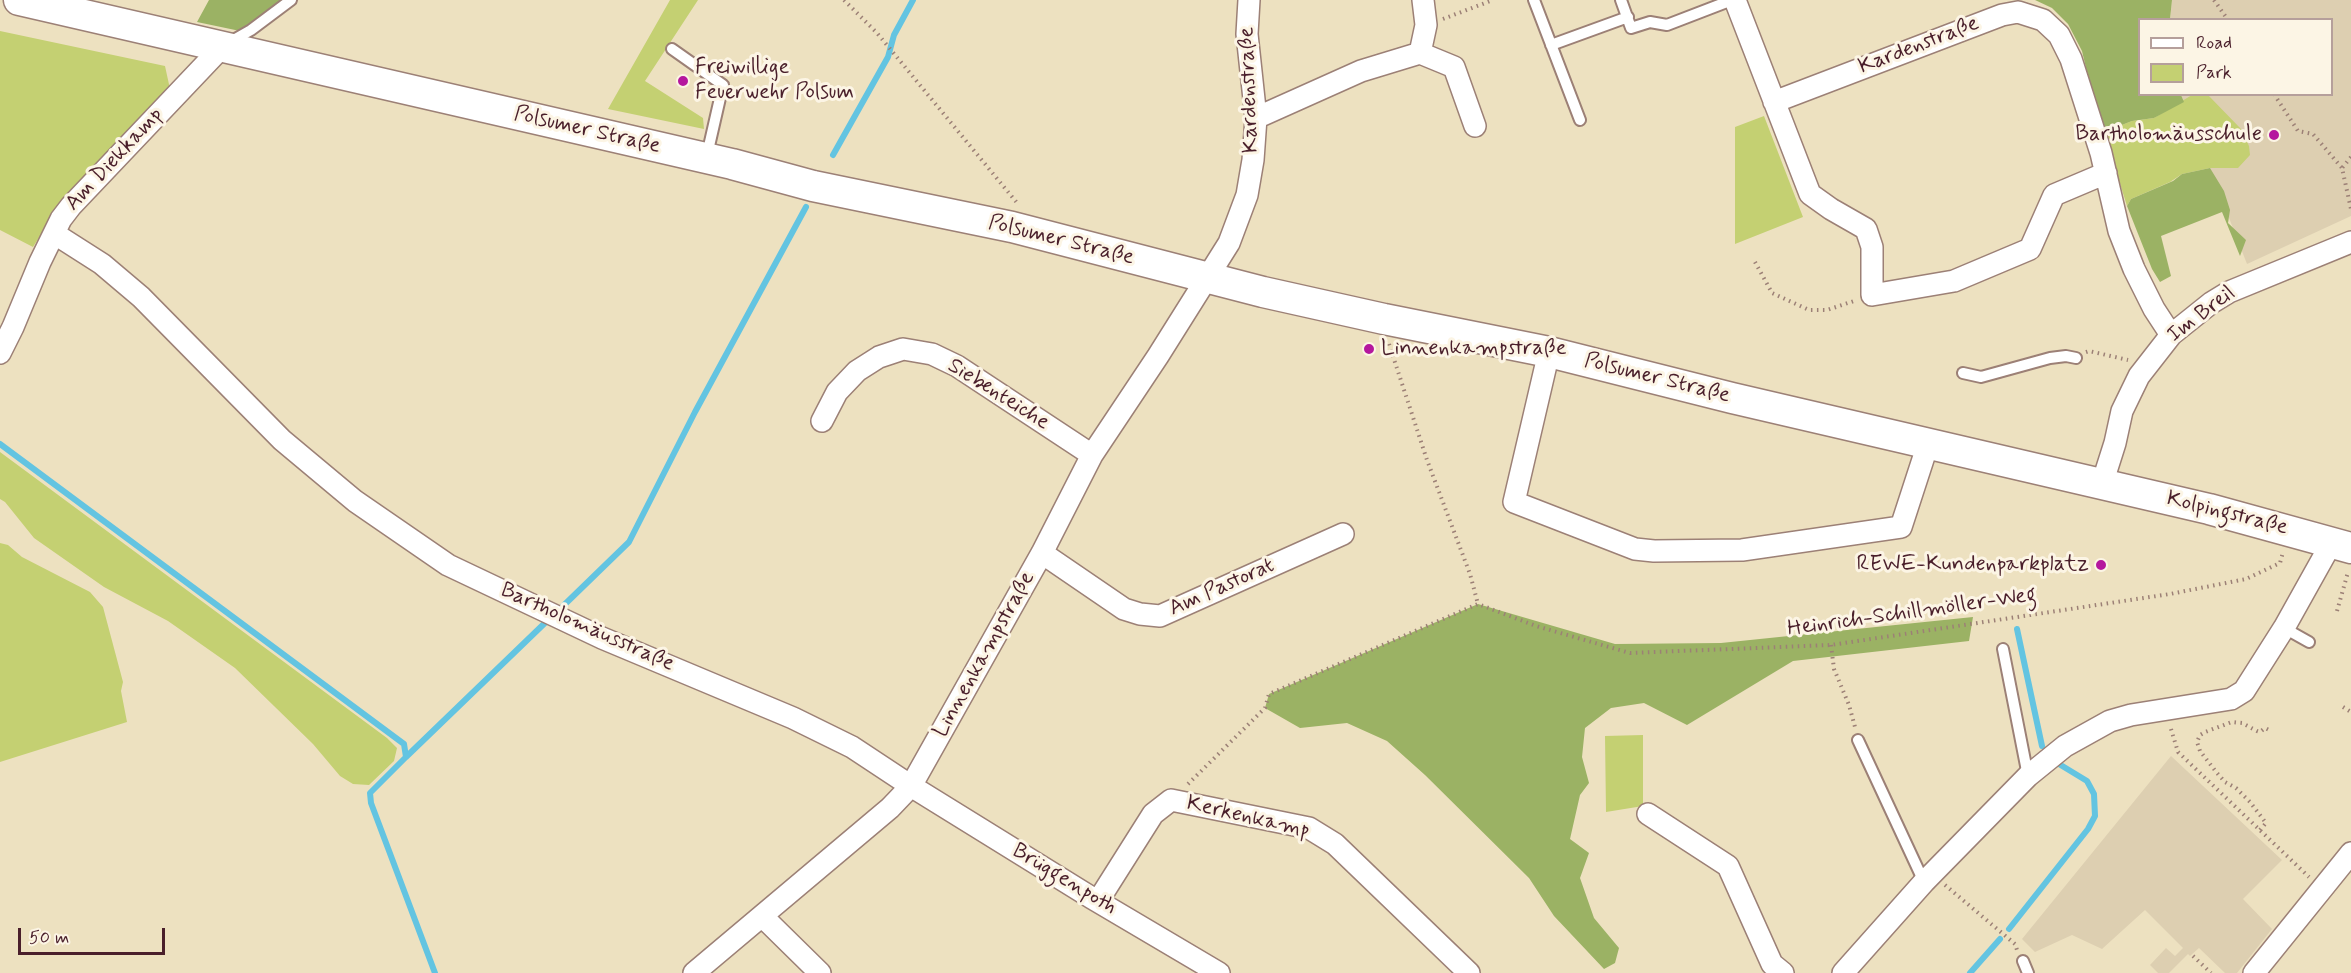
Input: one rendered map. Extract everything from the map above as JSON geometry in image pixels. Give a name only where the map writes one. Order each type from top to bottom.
[{"type":"main road","name":"Polsumer Straße","points":[[19,0],[706,159],[813,186],[1012,227],[1206,278],[1384,319],[1549,352],[1732,398],[2102,484]]},
{"type":"main road","name":"Kolpingstraße","points":[[2102,484],[2291,530],[2344,553]]},
{"type":"street","name":"Kardenstraße","points":[[1206,278],[1229,243],[1247,195],[1253,160],[1256,118],[1247,34],[1249,0]]},
{"type":"street","points":[[1420,53],[1426,25],[1423,0]]},
{"type":"street","points":[[1734,0],[1810,194],[1866,229],[1872,247],[1872,295],[1954,281],[2030,249],[2054,195],[2106,173]]},
{"type":"street","name":"Kardenstraße","points":[[1774,102],[1986,20],[2018,12],[2043,20],[2059,35],[2071,60],[2106,173],[2119,231],[2134,269],[2154,309],[2171,335]]},
{"type":"street","name":"Am Diekkamp","points":[[0,353],[55,234],[71,206],[221,48]]},
{"type":"street","points":[[1256,118],[1361,71],[1420,53],[1454,67],[1475,126]]},
{"type":"street","name":"Bartholomäusstraße","points":[[55,234],[102,264],[141,297],[282,440],[355,501],[448,565],[602,638],[793,718],[852,747],[910,786]]},
{"type":"street","name":"Im Breil","points":[[2102,484],[2122,411],[2146,365],[2171,335],[2211,303],[2229,292],[2351,242]]},
{"type":"street","name":"Linnenkampstraße","points":[[694,973],[890,808],[910,786],[1042,553],[1092,455],[1158,356],[1206,278]]},
{"type":"street","name":"Siebenteiche","points":[[822,421],[837,392],[857,371],[879,357],[903,349],[932,354],[957,366],[1092,455]]},
{"type":"street","points":[[1549,352],[1514,502],[1635,549],[1654,551],[1742,550],[1901,527],[1928,444]]},
{"type":"street","name":"Am Pastorat","points":[[1042,553],[1124,609],[1140,614],[1160,616],[1343,534]]},
{"type":"street","points":[[1844,973],[1928,878],[2028,776],[2065,746],[2110,721],[2231,699],[2244,691],[2284,628],[2344,553]]},
{"type":"street","name":"Brüggenpoth","points":[[910,786],[1098,901],[1204,970]]},
{"type":"street","name":"Kerkenkamp","points":[[1098,901],[1153,814],[1171,800],[1309,828],[1335,844],[1468,973]]},
{"type":"street","points":[[1648,814],[1728,866],[1772,964],[1783,973]]},
{"type":"street","points":[[2254,973],[2351,853]]},
{"type":"street","points":[[762,916],[820,973]]},
{"type":"lane","points":[[221,48],[251,30],[291,0]]},
{"type":"lane","points":[[1534,0],[1580,120]]},
{"type":"lane","points":[[1621,0],[1631,28],[1650,22],[1667,25],[1734,0]]},
{"type":"lane","points":[[1551,45],[1628,17]]},
{"type":"lane","points":[[672,49],[723,85],[706,159]]},
{"type":"lane","points":[[1963,373],[1981,377],[2050,358],[2066,356],[2076,358]]},
{"type":"lane","points":[[2284,628],[2309,642]]},
{"type":"lane","points":[[2003,649],[2028,776]]},
{"type":"lane","points":[[1858,740],[1928,878]]},
{"type":"lane","points":[[2023,961],[2028,973]]},
{"type":"path","points":[[844,0],[877,33],[1018,202],[1012,227]]},
{"type":"path","points":[[1426,25],[1493,0]]},
{"type":"path","points":[[2214,0],[2227,18]]},
{"type":"path","points":[[2275,96],[2298,131],[2313,134],[2343,168],[2351,209]]},
{"type":"path","points":[[2343,168],[2351,157]]},
{"type":"path","points":[[1755,262],[1772,293],[1809,310],[1827,310],[1872,295]]},
{"type":"path","points":[[1183,788],[1265,708],[1269,694],[1478,604],[1470,574],[1427,460],[1392,357],[1384,319]]},
{"type":"path","points":[[2076,358],[2089,351],[2146,365]]},
{"type":"path","name":"Heinrich-Schillmöller-Weg","points":[[1478,604],[1536,626],[1630,653],[1831,645],[2170,594],[2247,579],[2280,562],[2291,530]]},
{"type":"path","points":[[2337,611],[2344,553]]},
{"type":"path","points":[[1831,645],[1834,669],[1849,705],[1858,740]]},
{"type":"path","points":[[2343,707],[2351,712]]},
{"type":"path","points":[[2166,709],[2178,752],[2322,890]]},
{"type":"path","points":[[2260,830],[2266,823],[2250,802],[2236,788],[2225,782],[2208,762],[2200,751],[2198,742],[2200,735],[2205,732],[2232,723],[2242,723],[2260,732],[2265,728],[2271,731]]},
{"type":"path","points":[[1928,878],[2015,944],[2023,961]]},
{"type":"path","points":[[2193,956],[2211,973]]},
{"type":"shaded area","name":"Bartholomäusschule","points":[[2172,0],[2351,0],[2351,216],[2247,264],[2181,96],[2333,96],[2333,18],[2170,18]]},
{"type":"shaded area","points":[[2171,756],[2282,860],[2243,899],[2272,929],[2237,973],[2225,973],[2199,948],[2190,956],[2188,954],[2169,973],[2158,973],[2150,965],[2166,948],[2175,956],[2183,948],[2145,910],[2102,949],[2072,935],[2035,952],[2022,939]]},
{"type":"green space","points":[[209,0],[282,0],[240,31],[197,22]]},
{"type":"green space","points":[[670,0],[698,0],[645,81],[703,118],[704,129],[608,109]]},
{"type":"green space","points":[[2035,0],[2172,0],[2170,18],[2138,18],[2138,96],[2181,96],[2184,102],[2154,118],[2132,121],[2104,132],[2096,110],[2082,51],[2068,24],[2052,8]]},
{"type":"green space","points":[[0,31],[165,66],[170,89],[60,204],[33,247],[0,230]]},
{"type":"green space","points":[[2190,96],[2209,96],[2241,129],[2249,146],[2250,155],[2238,168],[2210,168],[2182,174],[2170,182],[2131,199],[2127,206],[2104,132],[2132,121],[2154,118]]},
{"type":"green space","points":[[1764,116],[1803,217],[1735,244],[1735,127]]},
{"type":"green space","points":[[2210,168],[2224,191],[2230,210],[2228,223],[2246,240],[2240,256],[2222,212],[2161,236],[2171,276],[2160,282],[2152,269],[2127,206],[2131,199],[2173,181],[2182,174]]},
{"type":"green space","points":[[0,452],[387,738],[397,748],[394,761],[369,785],[353,784],[340,776],[313,744],[235,668],[168,621],[104,587],[34,538],[0,499]]},
{"type":"green space","points":[[0,543],[8,545],[22,557],[90,592],[103,607],[123,682],[121,691],[127,722],[0,762]]},
{"type":"green space","points":[[1478,604],[1615,644],[1721,643],[1973,617],[1969,641],[1793,661],[1687,725],[1644,703],[1611,708],[1585,728],[1582,757],[1589,783],[1580,795],[1570,839],[1589,853],[1580,878],[1594,918],[1619,948],[1615,963],[1604,969],[1554,916],[1529,878],[1425,775],[1387,741],[1347,723],[1300,728],[1265,708],[1269,694]]},
{"type":"green space","points":[[1643,735],[1643,806],[1606,812],[1605,736]]},
{"type":"waterway","points":[[833,155],[888,57],[894,35],[913,0]]},
{"type":"waterway","points":[[561,608],[629,542],[695,412],[806,207]]},
{"type":"waterway","points":[[0,444],[404,744],[406,757],[370,793],[371,803],[435,973]]},
{"type":"waterway","points":[[406,757],[548,620]]},
{"type":"waterway","points":[[2017,629],[2042,746]]},
{"type":"waterway","points":[[2009,929],[2088,829],[2095,816],[2094,794],[2087,781],[2059,764]]},
{"type":"waterway","points":[[1970,973],[2000,939]]},
{"type":"place","name":"Freiwillige Feuerwehr Polsum","points":[[683,81]]},
{"type":"place","name":"Bartholomäusschule","points":[[2274,135]]},
{"type":"place","name":"Linnenkampstraße","points":[[1369,349]]},
{"type":"place","name":"REWE-Kundenparkplatz","points":[[2101,565]]}]
